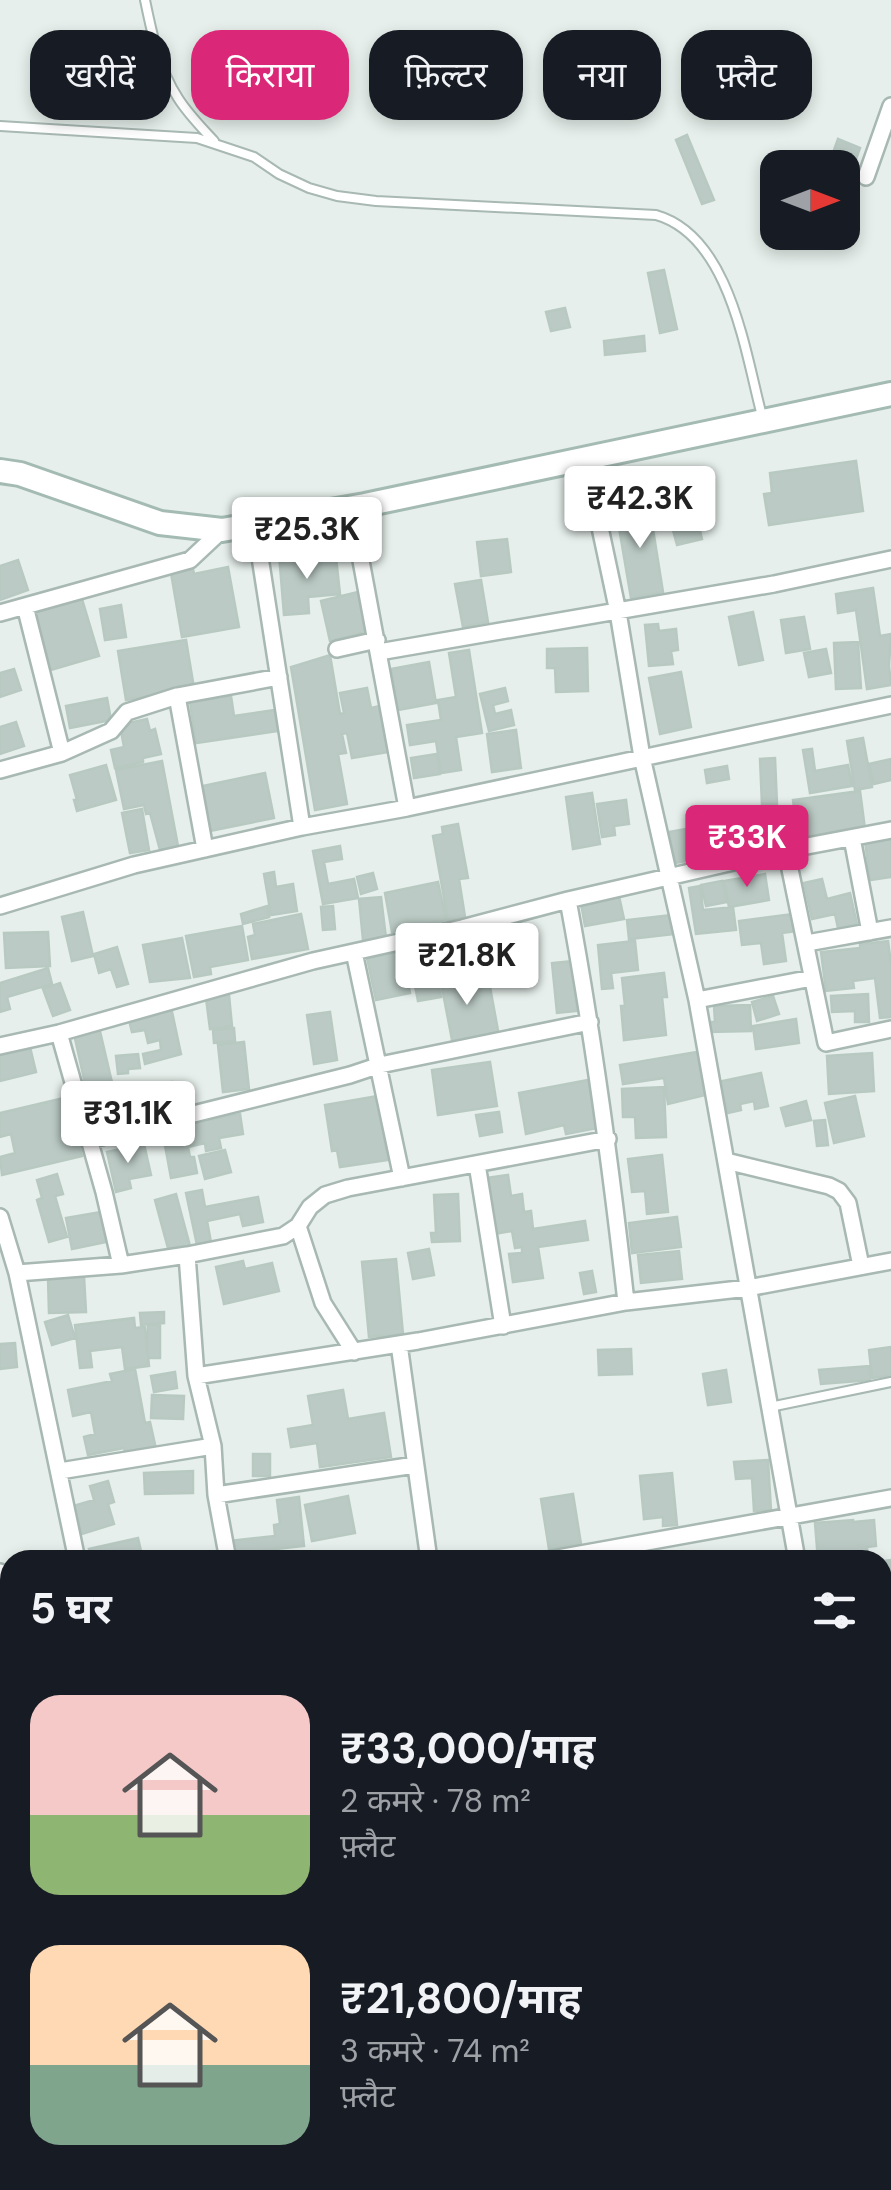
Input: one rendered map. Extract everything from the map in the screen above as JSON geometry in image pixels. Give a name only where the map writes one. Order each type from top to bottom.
[{"type":"street","points":[[866,177],[891,106]]},
{"type":"street","points":[[0,471],[20,474],[160,523],[222,530],[351,507],[891,394]]},
{"type":"street","points":[[585,458],[618,612],[642,757],[698,1000],[795,1550]]},
{"type":"street","points":[[351,507],[407,808]]},
{"type":"street","points":[[255,524],[302,827]]},
{"type":"street","points":[[0,613],[190,560],[222,530]]},
{"type":"street","points":[[338,649],[618,612],[891,559]]},
{"type":"street","points":[[25,606],[62,753]]},
{"type":"street","points":[[0,770],[62,753],[111,731],[127,712],[176,696],[278,677]]},
{"type":"street","points":[[176,696],[205,849]]},
{"type":"street","points":[[0,906],[134,865],[302,827],[891,705]]},
{"type":"street","points":[[0,1046],[313,961],[670,876],[891,830]]},
{"type":"street","points":[[852,838],[870,932]]},
{"type":"street","points":[[786,850],[826,1042],[891,1029]]},
{"type":"street","points":[[568,900],[608,1139],[626,1302]]},
{"type":"street","points":[[807,943],[891,928]]},
{"type":"street","points":[[354,952],[402,1178]]},
{"type":"street","points":[[698,1000],[812,978]]},
{"type":"street","points":[[89,1140],[380,1065],[590,1022]]},
{"type":"street","points":[[59,1033],[120,1264]]},
{"type":"street","points":[[17,1273],[187,1255],[283,1236],[298,1226],[310,1207],[326,1195],[348,1188],[608,1139]]},
{"type":"street","points":[[726,1161],[839,1190],[848,1203],[861,1266]]},
{"type":"street","points":[[477,1164],[502,1326]]},
{"type":"street","points":[[0,1217],[17,1273],[75,1550]]},
{"type":"street","points":[[298,1226],[323,1303],[354,1352]]},
{"type":"street","points":[[187,1255],[196,1376],[213,1446],[216,1495],[226,1550]]},
{"type":"street","points":[[196,1376],[354,1352],[626,1302],[748,1288],[891,1261]]},
{"type":"street","points":[[399,1344],[428,1550]]},
{"type":"street","points":[[60,1471],[213,1446]]},
{"type":"street","points":[[216,1495],[415,1465]]},
{"type":"street","points":[[604,1550],[891,1498]]},
{"type":"lane","points":[[146,0],[163,70],[178,98],[215,142]]},
{"type":"lane","points":[[0,126],[170,134],[215,142],[309,188],[338,196],[656,215],[674,220],[690,232],[729,293],[763,420]]},
{"type":"lane","points":[[770,1408],[891,1382]]},
{"type":"building","points":[[687,135],[714,200],[702,204],[676,140]]},
{"type":"building","points":[[838,139],[860,148],[859,150],[834,150]]},
{"type":"building","points":[[664,270],[677,329],[660,333],[648,273]]},
{"type":"building","points":[[565,308],[570,327],[551,331],[546,312]]},
{"type":"building","points":[[644,336],[645,351],[605,355],[604,341]]},
{"type":"building","points":[[856,461],[863,511],[769,525],[764,494],[772,493],[770,473]]},
{"type":"building","points":[[691,494],[702,539],[677,545],[665,500]]},
{"type":"building","points":[[649,504],[663,592],[631,598],[616,510]]},
{"type":"building","points":[[507,539],[511,572],[481,576],[477,542]]},
{"type":"building","points":[[291,553],[292,561],[336,557],[340,594],[308,597],[309,613],[284,615],[279,554]]},
{"type":"building","points":[[18,560],[28,590],[0,600],[0,566]]},
{"type":"building","points":[[228,567],[239,627],[182,637],[171,573],[193,569],[194,574]]},
{"type":"building","points":[[481,580],[488,622],[463,627],[455,584]]},
{"type":"building","points":[[873,588],[880,636],[891,634],[891,685],[867,689],[856,610],[838,613],[836,594]]},
{"type":"building","points":[[362,591],[371,631],[330,641],[321,601]]},
{"type":"building","points":[[82,599],[99,656],[51,670],[34,613]]},
{"type":"building","points":[[121,605],[126,637],[105,640],[100,609]]},
{"type":"building","points":[[753,612],[763,660],[739,665],[729,617]]},
{"type":"building","points":[[804,617],[810,649],[786,653],[781,620]]},
{"type":"building","points":[[658,624],[659,631],[676,629],[678,650],[671,651],[673,664],[649,666],[645,625]]},
{"type":"building","points":[[186,640],[194,688],[126,700],[118,651]]},
{"type":"building","points":[[858,642],[861,688],[836,689],[834,643]]},
{"type":"building","points":[[587,648],[588,691],[556,692],[555,668],[547,668],[547,649]]},
{"type":"building","points":[[826,649],[831,673],[809,677],[804,653]]},
{"type":"building","points":[[469,650],[482,733],[456,737],[461,770],[441,773],[436,741],[410,745],[407,725],[441,720],[438,700],[456,697],[449,653]]},
{"type":"building","points":[[330,655],[340,714],[344,713],[340,693],[367,688],[371,708],[384,705],[388,752],[352,758],[347,733],[342,734],[346,753],[338,754],[347,804],[315,810],[291,667]]},
{"type":"building","points":[[429,662],[436,703],[398,710],[391,669]]},
{"type":"building","points":[[14,669],[21,690],[0,697],[0,673]]},
{"type":"building","points":[[681,672],[691,727],[660,734],[649,678]]},
{"type":"building","points":[[505,688],[508,701],[493,705],[495,714],[511,710],[514,725],[489,731],[480,694]]},
{"type":"building","points":[[231,696],[234,716],[275,710],[278,731],[196,743],[190,702]]},
{"type":"building","points":[[107,698],[111,720],[70,728],[66,706]]},
{"type":"building","points":[[147,719],[150,731],[155,729],[161,754],[115,768],[111,750],[124,747],[120,725]]},
{"type":"building","points":[[16,722],[24,746],[0,754],[0,727]]},
{"type":"building","points":[[516,730],[521,768],[492,772],[487,734]]},
{"type":"building","points":[[863,738],[872,787],[855,790],[847,741]]},
{"type":"building","points":[[812,749],[815,771],[848,765],[852,786],[810,793],[803,750]]},
{"type":"building","points":[[437,754],[440,774],[414,778],[411,758]]},
{"type":"building","points":[[775,758],[777,804],[762,805],[760,759]]},
{"type":"building","points":[[891,759],[891,780],[874,784],[869,764]]},
{"type":"building","points":[[162,761],[178,846],[160,850],[144,805],[124,809],[116,770]]},
{"type":"building","points":[[106,765],[116,800],[77,811],[70,775]]},
{"type":"building","points":[[727,766],[729,779],[707,783],[705,770]]},
{"type":"building","points":[[265,773],[274,818],[210,831],[203,786]]},
{"type":"building","points":[[860,791],[865,829],[798,838],[793,800]]},
{"type":"building","points":[[592,793],[600,844],[573,849],[566,797]]},
{"type":"building","points":[[626,800],[629,824],[614,826],[615,835],[602,837],[597,804]]},
{"type":"building","points":[[142,809],[149,850],[130,853],[122,813]]},
{"type":"building","points":[[745,815],[752,851],[703,859],[702,850],[691,852],[692,860],[675,863],[669,832]]},
{"type":"building","points":[[458,824],[468,878],[459,879],[465,917],[448,920],[433,836],[443,834],[442,827]]},
{"type":"building","points":[[891,838],[891,877],[870,880],[865,841]]},
{"type":"building","points":[[340,846],[342,859],[324,862],[328,884],[354,879],[358,898],[323,904],[313,851]]},
{"type":"building","points":[[274,872],[276,887],[293,884],[297,911],[271,915],[264,874]]},
{"type":"building","points":[[373,873],[377,889],[361,894],[357,877]]},
{"type":"building","points":[[765,874],[769,900],[729,907],[724,881]]},
{"type":"building","points":[[822,879],[827,899],[850,893],[857,924],[838,928],[835,914],[812,919],[804,883]]},
{"type":"building","points":[[722,881],[727,902],[706,906],[701,885]]},
{"type":"building","points":[[438,882],[446,920],[392,932],[385,893]]},
{"type":"building","points":[[700,886],[703,910],[733,907],[736,930],[696,934],[689,888]]},
{"type":"building","points":[[619,896],[624,919],[585,926],[581,903]]},
{"type":"building","points":[[381,897],[386,938],[363,940],[359,899]]},
{"type":"building","points":[[267,906],[269,917],[243,924],[241,914]]},
{"type":"building","points":[[333,906],[335,929],[323,930],[321,907]]},
{"type":"building","points":[[83,912],[93,956],[72,961],[62,917]]},
{"type":"building","points":[[301,914],[308,949],[252,959],[248,937],[255,935],[253,924]]},
{"type":"building","points":[[794,914],[797,931],[782,933],[786,961],[764,964],[761,943],[742,945],[739,921]]},
{"type":"building","points":[[673,915],[675,934],[629,939],[627,920]]},
{"type":"building","points":[[242,926],[248,960],[210,967],[211,974],[194,977],[186,936]]},
{"type":"building","points":[[48,932],[50,966],[6,968],[4,933]]},
{"type":"building","points":[[182,938],[190,978],[150,982],[143,945]]},
{"type":"building","points":[[635,941],[638,970],[611,973],[613,988],[602,989],[598,945]]},
{"type":"building","points":[[888,941],[891,1017],[880,1018],[875,978],[853,981],[854,988],[826,991],[821,952]]},
{"type":"building","points":[[117,947],[128,984],[117,987],[111,969],[99,973],[94,954]]},
{"type":"building","points":[[432,948],[436,969],[418,973],[414,952]]},
{"type":"building","points":[[402,951],[410,993],[376,1000],[367,958]]},
{"type":"building","points":[[572,961],[577,1011],[557,1013],[552,963]]},
{"type":"building","points":[[459,963],[465,992],[490,987],[499,1036],[453,1045],[438,967]]},
{"type":"building","points":[[48,968],[52,984],[7,997],[10,1009],[0,1012],[0,983]]},
{"type":"building","points":[[436,970],[441,997],[418,1001],[413,975]]},
{"type":"building","points":[[664,973],[666,1035],[624,1040],[622,978]]},
{"type":"building","points":[[60,983],[70,1010],[53,1016],[43,989]]},
{"type":"building","points":[[868,994],[869,1022],[855,1022],[855,1011],[832,1012],[831,996]]},
{"type":"building","points":[[229,995],[232,1026],[210,1029],[206,998]]},
{"type":"building","points":[[773,996],[779,1014],[757,1021],[752,1002]]},
{"type":"building","points":[[750,1005],[751,1031],[708,1032],[708,1022],[715,1022],[714,1006]]},
{"type":"building","points":[[171,1007],[181,1054],[145,1064],[143,1054],[161,1050],[160,1040],[148,1043],[145,1030],[132,1032],[128,1016]]},
{"type":"building","points":[[330,1012],[337,1060],[314,1064],[307,1015]]},
{"type":"building","points":[[796,1019],[799,1043],[756,1049],[753,1026]]},
{"type":"building","points":[[99,1027],[114,1091],[88,1097],[74,1034]]},
{"type":"building","points":[[234,1028],[235,1041],[214,1043],[213,1030]]},
{"type":"building","points":[[244,1042],[249,1089],[223,1092],[218,1045]]},
{"type":"building","points":[[30,1047],[36,1072],[0,1081],[0,1055]]},
{"type":"building","points":[[697,1052],[705,1095],[668,1104],[664,1078],[623,1084],[620,1065]]},
{"type":"building","points":[[872,1053],[874,1091],[829,1094],[827,1056]]},
{"type":"building","points":[[138,1054],[140,1068],[118,1074],[116,1056]]},
{"type":"building","points":[[490,1062],[497,1106],[438,1115],[432,1070]]},
{"type":"building","points":[[761,1073],[768,1106],[755,1109],[754,1101],[740,1104],[741,1110],[728,1113],[726,1104],[722,1105],[718,1082]]},
{"type":"building","points":[[588,1080],[597,1128],[566,1134],[564,1125],[526,1134],[519,1093]]},
{"type":"building","points":[[172,1082],[175,1106],[164,1108],[160,1083]]},
{"type":"building","points":[[664,1087],[666,1137],[636,1138],[635,1117],[623,1117],[622,1089]]},
{"type":"building","points":[[378,1096],[388,1160],[340,1167],[337,1150],[332,1151],[325,1105]]},
{"type":"building","points":[[855,1096],[864,1136],[834,1143],[825,1103]]},
{"type":"building","points":[[68,1097],[82,1156],[2,1175],[0,1157],[15,1153],[11,1134],[0,1137],[0,1113]]},
{"type":"building","points":[[806,1101],[811,1120],[786,1126],[781,1108]]},
{"type":"building","points":[[499,1112],[502,1132],[480,1136],[476,1115]]},
{"type":"building","points":[[240,1114],[243,1134],[219,1138],[221,1148],[206,1151],[205,1143],[188,1147],[197,1173],[171,1178],[162,1129]]},
{"type":"building","points":[[825,1120],[828,1145],[817,1146],[814,1121]]},
{"type":"building","points":[[144,1144],[151,1175],[129,1179],[131,1188],[116,1192],[107,1152]]},
{"type":"building","points":[[225,1150],[231,1172],[205,1179],[199,1156]]},
{"type":"building","points":[[662,1155],[668,1212],[647,1214],[645,1191],[632,1192],[628,1159]]},
{"type":"building","points":[[57,1174],[63,1194],[55,1196],[67,1237],[49,1242],[37,1200],[42,1198],[37,1180]]},
{"type":"building","points":[[508,1175],[511,1196],[522,1194],[524,1212],[531,1211],[533,1229],[585,1221],[588,1240],[538,1247],[543,1278],[513,1282],[509,1254],[522,1253],[522,1247],[515,1248],[512,1231],[494,1234],[486,1178]]},
{"type":"building","points":[[202,1190],[205,1207],[258,1197],[263,1222],[243,1226],[240,1214],[207,1221],[211,1242],[197,1245],[186,1193]]},
{"type":"building","points":[[176,1194],[190,1246],[169,1252],[155,1200]]},
{"type":"building","points":[[458,1194],[460,1241],[432,1242],[431,1233],[436,1233],[434,1195]]},
{"type":"building","points":[[101,1212],[106,1242],[72,1249],[66,1218]]},
{"type":"building","points":[[677,1217],[681,1247],[632,1253],[629,1223]]},
{"type":"building","points":[[429,1249],[434,1275],[413,1279],[408,1253]]},
{"type":"building","points":[[679,1251],[682,1279],[641,1283],[638,1255]]},
{"type":"building","points":[[396,1259],[403,1334],[369,1337],[362,1262]]},
{"type":"building","points":[[243,1261],[245,1269],[272,1263],[279,1291],[224,1304],[216,1267]]},
{"type":"building","points":[[592,1271],[596,1292],[584,1294],[580,1273]]},
{"type":"building","points":[[84,1276],[86,1312],[49,1313],[48,1278]]},
{"type":"building","points":[[164,1312],[164,1323],[141,1325],[140,1313]]},
{"type":"building","points":[[68,1315],[75,1338],[52,1345],[45,1322]]},
{"type":"building","points":[[134,1318],[135,1328],[145,1327],[149,1366],[125,1369],[122,1347],[90,1351],[92,1367],[80,1368],[75,1325]]},
{"type":"building","points":[[148,1325],[160,1325],[160,1358],[148,1358]]},
{"type":"building","points":[[15,1343],[17,1367],[0,1369],[0,1344]]},
{"type":"building","points":[[891,1347],[891,1376],[872,1378],[869,1350]]},
{"type":"building","points":[[631,1349],[632,1374],[599,1375],[598,1350]]},
{"type":"building","points":[[869,1366],[870,1380],[821,1384],[819,1370]]},
{"type":"building","points":[[135,1369],[145,1423],[150,1422],[156,1449],[126,1455],[124,1448],[88,1455],[84,1437],[95,1434],[91,1412],[73,1416],[68,1390],[112,1381],[110,1374]]},
{"type":"building","points":[[726,1370],[731,1402],[708,1405],[703,1374]]},
{"type":"building","points":[[175,1372],[177,1388],[154,1392],[151,1376]]},
{"type":"building","points":[[343,1390],[348,1419],[384,1413],[391,1457],[320,1467],[317,1443],[291,1447],[288,1429],[313,1425],[308,1396]]},
{"type":"building","points":[[152,1395],[184,1396],[183,1419],[151,1418]]},
{"type":"building","points":[[253,1454],[270,1454],[270,1476],[253,1476]]},
{"type":"building","points":[[768,1460],[771,1510],[754,1511],[752,1478],[736,1479],[734,1462]]},
{"type":"building","points":[[193,1471],[193,1493],[145,1494],[144,1473]]},
{"type":"building","points":[[672,1473],[677,1525],[663,1526],[663,1517],[644,1519],[640,1476]]},
{"type":"building","points":[[108,1481],[114,1502],[108,1504],[114,1524],[82,1534],[73,1506],[94,1500],[90,1486]]},
{"type":"building","points":[[573,1494],[581,1544],[549,1549],[541,1499]]},
{"type":"building","points":[[348,1496],[355,1533],[312,1541],[305,1505]]},
{"type":"building","points":[[299,1497],[304,1546],[229,1550],[228,1541],[275,1536],[274,1525],[280,1524],[277,1500]]},
{"type":"building","points":[[874,1520],[876,1546],[867,1550],[817,1550],[815,1523]]},
{"type":"building","points":[[138,1538],[141,1550],[89,1550]]}]
